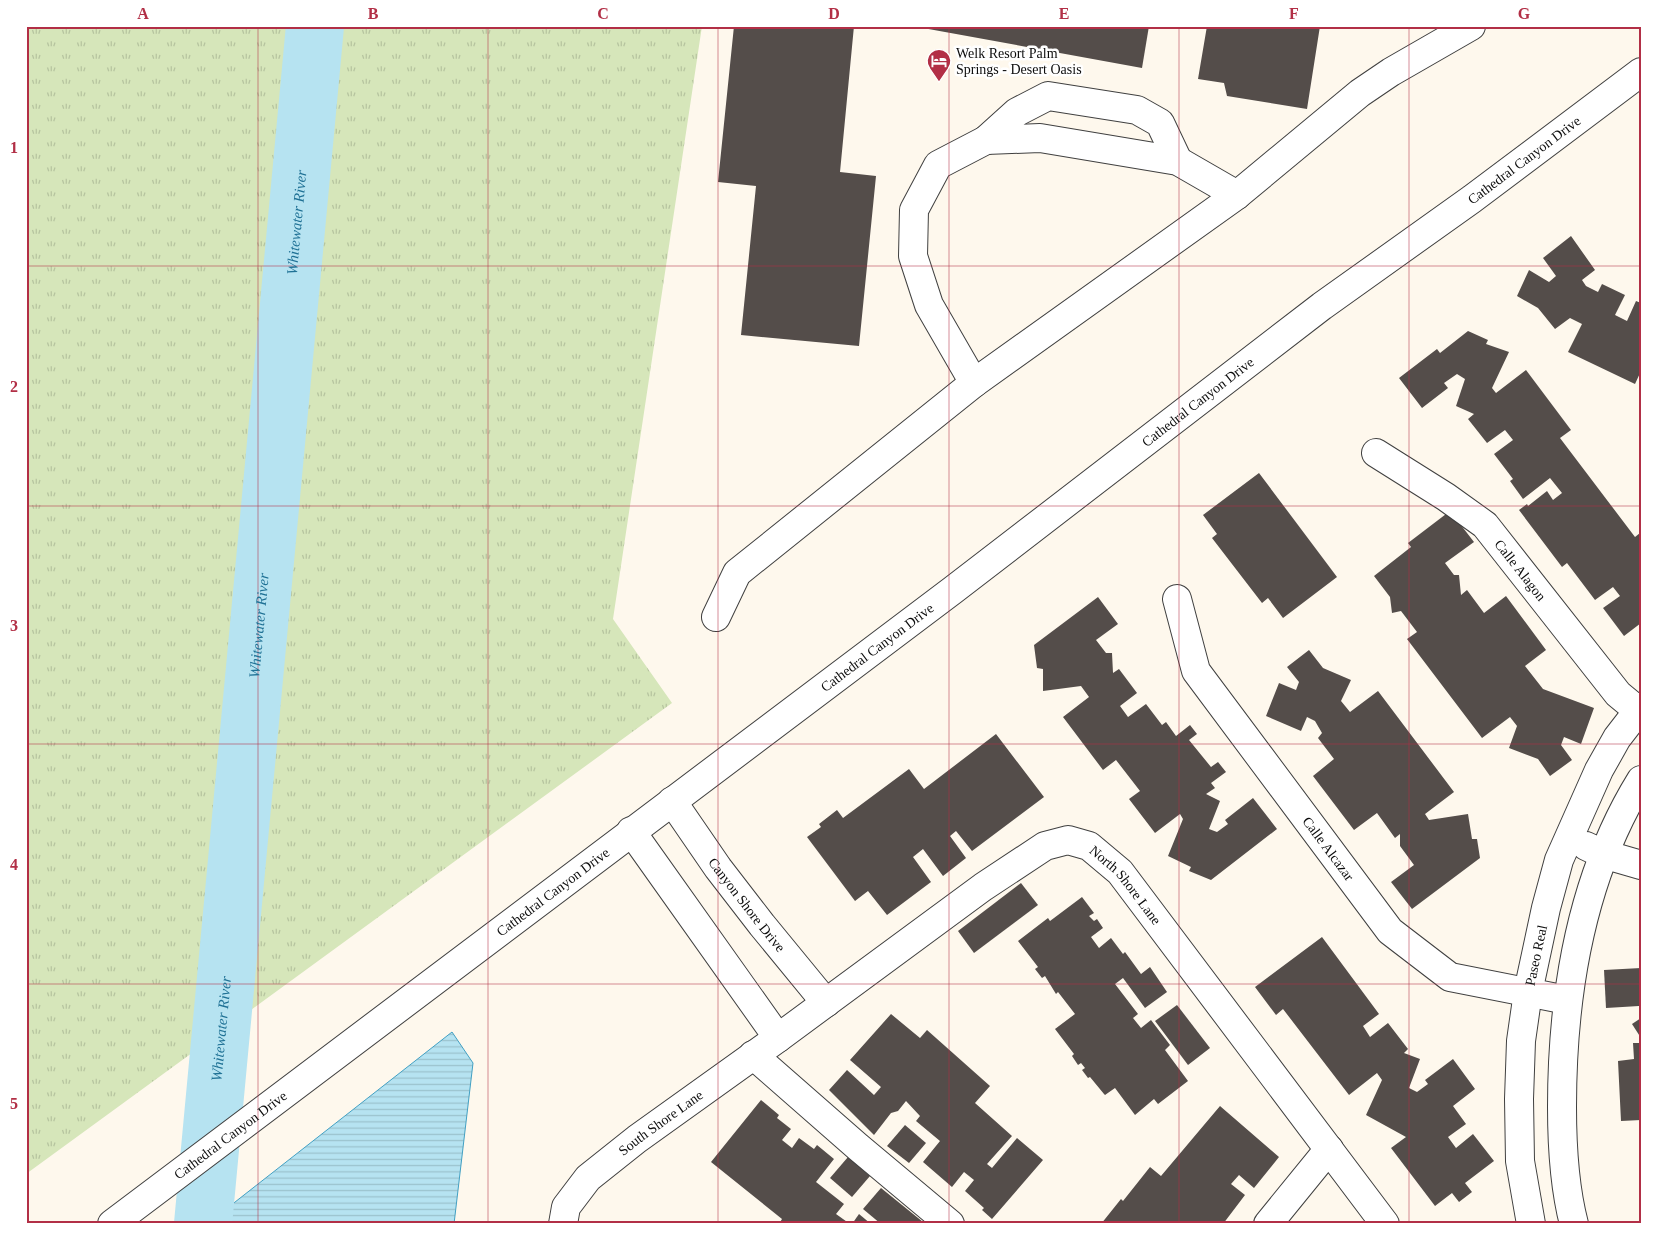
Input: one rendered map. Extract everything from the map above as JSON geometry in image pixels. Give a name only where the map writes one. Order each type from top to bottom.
[{"type":"street","points":[[716,618],[737,573],[974,383],[1237,196],[1360,93],[1390,72],[1471,26]]},
{"type":"street","name":"Cathedral Canyon Drive","points":[[112,1224],[961,584],[1322,306],[1472,199],[1641,72]]},
{"type":"street","points":[[974,383],[929,305],[913,256],[914,210],[938,165],[986,140],[1017,112],[1048,96],[1137,110],[1160,123],[1178,161]]},
{"type":"street","points":[[986,140],[1040,138],[1178,161],[1237,196]]},
{"type":"street","name":"Calle Alagon","points":[[1376,453],[1446,497],[1485,525],[1618,694],[1640,711]]},
{"type":"street","name":"Calle Alcazar","points":[[1177,599],[1196,671],[1390,931],[1450,977],[1567,1000]]},
{"type":"street","name":"Paseo Real","points":[[1530,1224],[1520,1161],[1519,1099],[1521,1041],[1528,992],[1546,908],[1559,860],[1599,770],[1617,738],[1640,711]]},
{"type":"street","points":[[1574,1224],[1569,1205],[1562,1135],[1562,1064],[1567,1000],[1586,904],[1603,854],[1641,780]]},
{"type":"street","name":"Canyon Shore Drive","points":[[672,801],[724,875],[826,1003]]},
{"type":"street","points":[[631,831],[778,1038]]},
{"type":"street","points":[[1569,839],[1603,854],[1641,865]]},
{"type":"street","name":"North Shore Lane","points":[[778,1038],[983,887],[1045,846],[1068,840],[1089,846],[1120,872],[1385,1224]]},
{"type":"street","name":"South Shore Lane","points":[[564,1224],[566,1207],[588,1178],[636,1139],[778,1038]]},
{"type":"street","points":[[753,1055],[950,1224]]},
{"type":"street","points":[[1268,1224],[1329,1149]]},
{"type":"green space","points":[[26,26],[702,26],[613,619],[672,703],[26,1174]]},
{"type":"water","points":[[452,1032],[473,1063],[454,1224],[207,1224]]},
{"type":"building","points":[[734,26],[854,26],[840,172],[876,176],[859,346],[741,335],[756,186],[718,182]]},
{"type":"building","points":[[923,26],[1149,26],[1142,68],[923,28]]},
{"type":"building","points":[[1207,26],[1320,26],[1307,109],[1227,96],[1224,83],[1198,79]]},
{"type":"building","points":[[1571,236],[1595,270],[1582,280],[1586,286],[1598,292],[1602,284],[1625,295],[1615,315],[1627,321],[1636,301],[1641,303],[1641,371],[1635,384],[1568,352],[1582,324],[1570,318],[1555,329],[1538,308],[1517,296],[1529,270],[1549,282],[1556,276],[1543,258]]},
{"type":"building","points":[[1468,331],[1488,340],[1486,344],[1509,352],[1492,388],[1496,393],[1526,370],[1571,430],[1560,438],[1635,537],[1640,533],[1641,623],[1624,636],[1603,608],[1620,596],[1613,587],[1595,600],[1567,563],[1562,567],[1519,510],[1527,504],[1528,506],[1547,491],[1553,500],[1562,493],[1550,478],[1523,499],[1510,481],[1513,479],[1494,454],[1513,440],[1505,430],[1487,443],[1468,419],[1474,414],[1456,406],[1465,379],[1457,374],[1444,383],[1448,388],[1422,408],[1399,378],[1437,349],[1440,353]]},
{"type":"building","points":[[1259,473],[1337,577],[1283,618],[1268,598],[1262,603],[1212,538],[1217,534],[1203,515]]},
{"type":"building","points":[[1450,511],[1474,542],[1445,563],[1454,575],[1459,575],[1461,595],[1467,590],[1484,613],[1506,596],[1546,650],[1525,666],[1543,689],[1594,708],[1581,744],[1564,737],[1561,745],[1572,760],[1550,776],[1538,759],[1509,748],[1517,726],[1510,717],[1482,738],[1407,639],[1417,632],[1401,611],[1392,613],[1390,597],[1374,576],[1411,547],[1408,543]]},
{"type":"building","points":[[1098,597],[1118,624],[1096,640],[1106,653],[1112,653],[1113,673],[1119,669],[1137,693],[1120,706],[1128,717],[1146,704],[1162,725],[1166,722],[1176,736],[1190,725],[1197,734],[1189,740],[1211,767],[1218,762],[1226,772],[1211,783],[1215,788],[1206,794],[1220,801],[1209,829],[1217,832],[1228,824],[1225,820],[1253,798],[1277,829],[1211,880],[1189,871],[1191,867],[1168,856],[1183,819],[1180,814],[1155,833],[1129,799],[1140,791],[1116,760],[1103,770],[1063,717],[1089,697],[1081,686],[1043,691],[1043,669],[1037,668],[1034,645]]},
{"type":"building","points":[[1309,650],[1323,668],[1351,680],[1341,701],[1350,712],[1378,691],[1454,792],[1425,814],[1429,820],[1468,814],[1472,839],[1477,839],[1480,858],[1412,909],[1391,882],[1414,865],[1400,846],[1400,834],[1395,838],[1377,813],[1354,830],[1313,776],[1334,759],[1318,738],[1322,733],[1315,721],[1307,717],[1301,731],[1266,716],[1279,683],[1296,690],[1299,682],[1287,667]]},
{"type":"building","points":[[996,734],[1044,797],[972,851],[956,831],[950,836],[966,858],[943,876],[923,849],[913,857],[931,882],[887,915],[868,891],[855,901],[807,837],[821,827],[819,824],[837,810],[843,818],[909,769],[924,789]]},
{"type":"building","points":[[1021,883],[1038,905],[974,953],[958,931]]},
{"type":"building","points":[[1082,897],[1094,913],[1089,916],[1094,921],[1097,919],[1103,928],[1091,937],[1099,948],[1111,938],[1123,954],[1125,952],[1141,974],[1150,967],[1167,992],[1145,1008],[1123,978],[1115,984],[1138,1014],[1133,1018],[1141,1028],[1151,1020],[1170,1045],[1165,1050],[1188,1081],[1158,1104],[1154,1099],[1135,1115],[1115,1088],[1105,1095],[1082,1070],[1085,1068],[1081,1063],[1078,1065],[1072,1056],[1074,1054],[1055,1029],[1075,1014],[1058,992],[1056,994],[1045,976],[1042,978],[1035,969],[1038,967],[1018,941],[1048,918],[1050,921]]},
{"type":"building","points":[[1322,937],[1379,1014],[1363,1026],[1370,1037],[1388,1023],[1408,1049],[1404,1053],[1420,1059],[1409,1088],[1417,1092],[1428,1084],[1425,1080],[1453,1059],[1475,1089],[1453,1106],[1466,1124],[1448,1137],[1456,1148],[1473,1134],[1494,1161],[1465,1183],[1472,1192],[1459,1202],[1452,1193],[1435,1206],[1391,1148],[1406,1137],[1366,1115],[1382,1080],[1377,1073],[1349,1095],[1283,1009],[1276,1015],[1255,987]]},
{"type":"building","points":[[1641,968],[1641,1003],[1639,1006],[1606,1008],[1604,970]]},
{"type":"building","points":[[1177,1005],[1210,1048],[1188,1065],[1155,1021]]},
{"type":"building","points":[[891,1014],[920,1038],[927,1030],[990,1086],[975,1103],[1012,1136],[987,1164],[992,1168],[1017,1138],[1043,1160],[992,1219],[982,1210],[984,1208],[965,1191],[974,1180],[964,1172],[952,1187],[923,1162],[940,1141],[916,1121],[920,1116],[906,1101],[898,1111],[891,1113],[874,1135],[829,1090],[847,1070],[874,1095],[881,1087],[850,1060]]},
{"type":"building","points":[[1641,1018],[1641,1038],[1632,1024]]},
{"type":"building","points":[[1633,1043],[1641,1043],[1641,1120],[1621,1121],[1618,1061],[1634,1059]]},
{"type":"building","points":[[761,1100],[779,1115],[777,1118],[791,1129],[782,1140],[792,1148],[799,1138],[814,1149],[817,1145],[834,1159],[816,1182],[844,1204],[836,1214],[850,1224],[779,1224],[782,1219],[711,1162]]},
{"type":"building","points":[[1220,1106],[1279,1157],[1254,1188],[1239,1175],[1231,1184],[1245,1195],[1223,1224],[1101,1224],[1121,1199],[1123,1201],[1150,1167],[1161,1176]]},
{"type":"building","points":[[905,1125],[926,1143],[909,1163],[887,1146]]},
{"type":"building","points":[[848,1157],[870,1176],[852,1197],[830,1178]]},
{"type":"building","points":[[881,1188],[923,1222],[921,1224],[881,1224],[863,1209]]},
{"type":"building","points":[[859,1214],[871,1224],[852,1224]]},
{"type":"waterway","name":"Whitewater River","points":[[203,1224],[315,26]]},
{"type":"place","name":"Welk Resort Palm Springs - Desert Oasis","points":[[939,82]]}]
